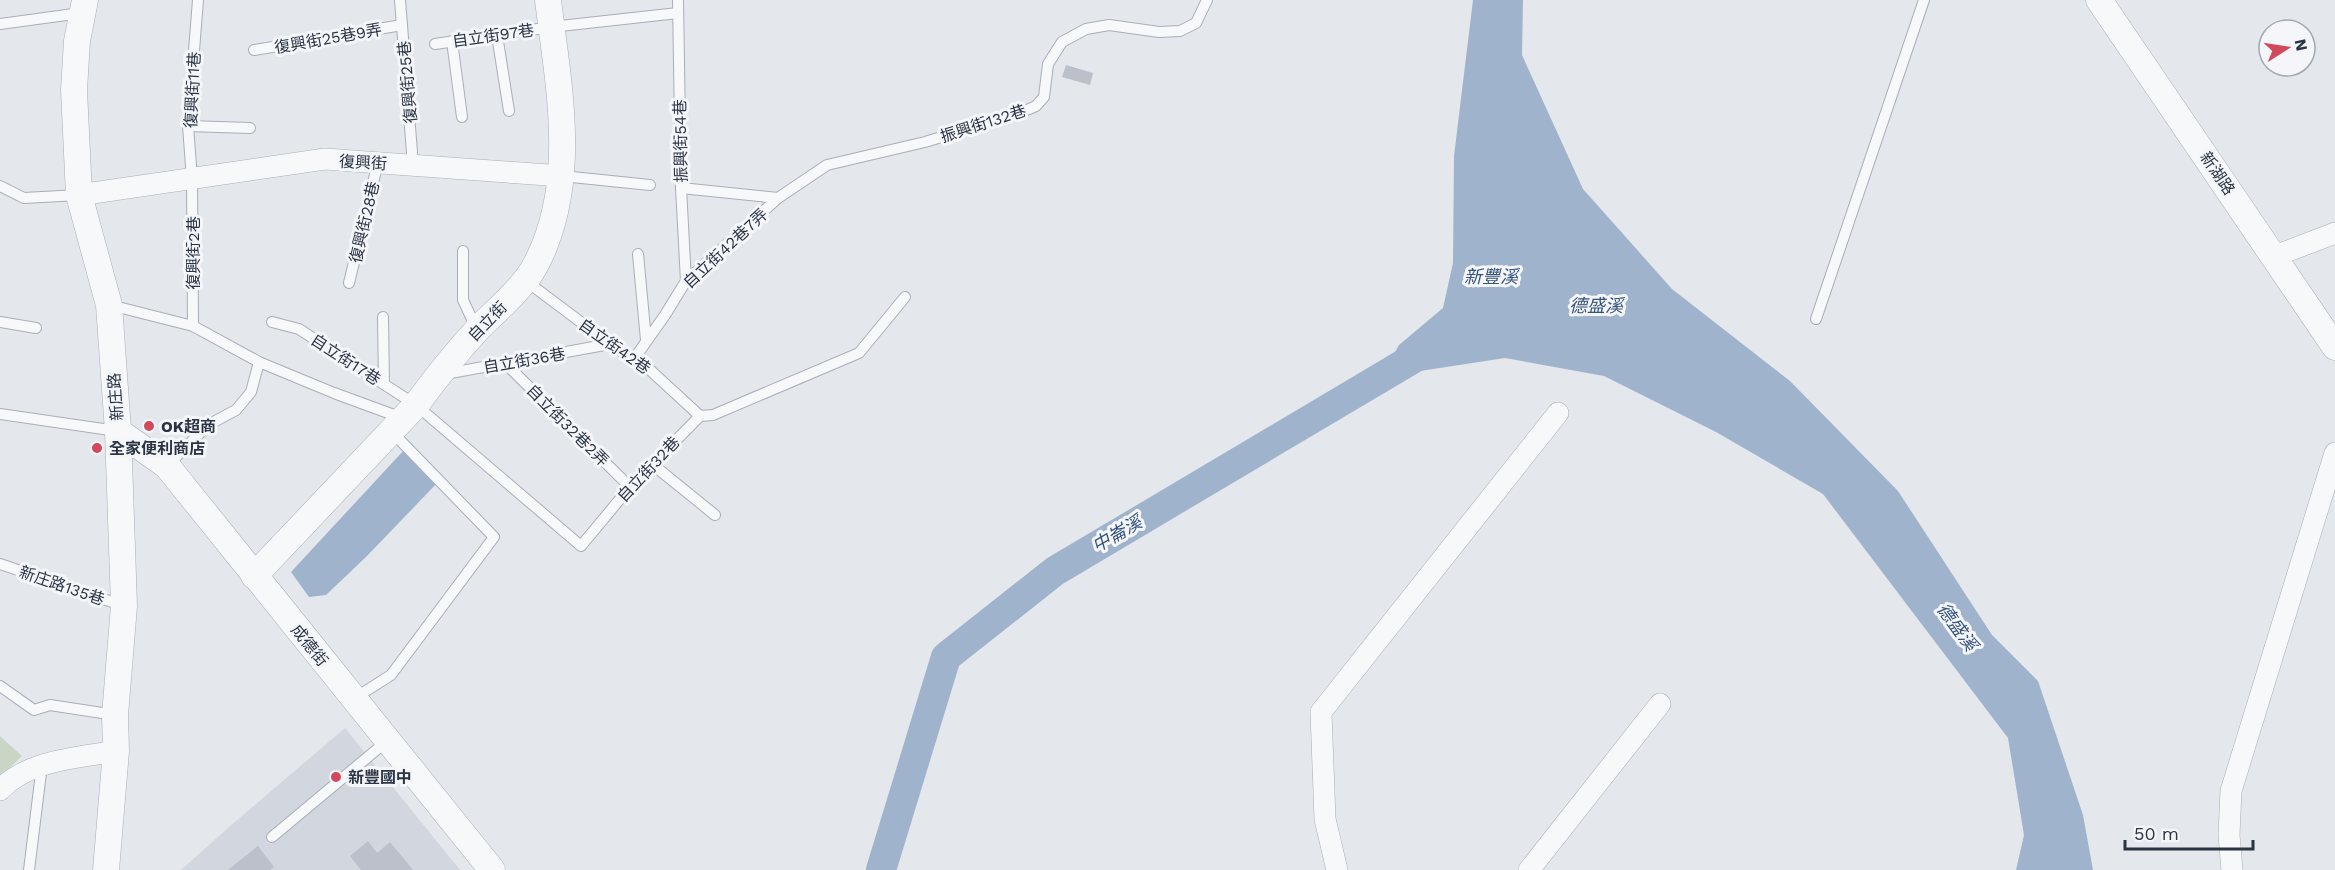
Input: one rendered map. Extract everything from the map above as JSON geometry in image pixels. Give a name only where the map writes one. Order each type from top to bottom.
[{"type":"street","name":"自立街","points":[[254,576],[404,418],[477,330],[526,281],[539,258],[553,225],[562,176],[564,145],[548,0]]},
{"type":"street","name":"新湖路","points":[[2100,0],[2335,347]]},
{"type":"street","name":"新庄路","points":[[83,7],[77,41],[74,90],[79,195],[110,305],[118,431],[124,606],[115,715],[116,751],[106,870]]},
{"type":"street","name":"復興街","points":[[79,195],[325,159],[562,176]]},
{"type":"street","points":[[2275,256],[2335,233]]},
{"type":"street","points":[[1337,870],[1325,819],[1321,712],[1558,413]]},
{"type":"street","name":"成德街","points":[[118,431],[167,466],[492,870]]},
{"type":"street","points":[[2232,870],[2229,835],[2231,791],[2335,453]]},
{"type":"street","points":[[1529,870],[1660,704]]},
{"type":"street","points":[[0,790],[11,778],[42,765],[116,751]]},
{"type":"lane","name":"復興街11巷","points":[[192,179],[188,126],[198,0]]},
{"type":"lane","name":"復興街25巷","points":[[400,0],[413,165]]},
{"type":"lane","name":"振興街54巷","points":[[678,0],[681,188],[686,281]]},
{"type":"lane","name":"振興街132巷","points":[[778,198],[827,165],[925,142],[1036,106],[1044,97],[1048,64],[1062,42],[1086,29],[1109,25],[1159,32],[1180,31],[1196,23],[1207,0]]},
{"type":"lane","points":[[1816,320],[1924,0]]},
{"type":"lane","points":[[0,24],[83,7]]},
{"type":"lane","name":"自立街97巷","points":[[435,44],[551,27],[678,13]]},
{"type":"lane","name":"復興街25巷9弄","points":[[254,50],[402,25]]},
{"type":"lane","points":[[497,35],[509,111]]},
{"type":"lane","points":[[452,41],[462,117]]},
{"type":"lane","points":[[188,126],[250,128]]},
{"type":"lane","name":"復興街28巷","points":[[349,282],[378,162]]},
{"type":"lane","name":"復興街","points":[[562,176],[650,185]]},
{"type":"lane","name":"復興街2巷","points":[[192,179],[193,326]]},
{"type":"lane","points":[[0,187],[24,198],[79,195]]},
{"type":"lane","points":[[681,188],[778,198]]},
{"type":"lane","name":"自立街42巷7弄","points":[[634,359],[686,281],[778,198]]},
{"type":"lane","points":[[463,251],[463,300],[477,330]]},
{"type":"lane","points":[[638,254],[646,340]]},
{"type":"lane","name":"自立街42巷","points":[[526,281],[610,344],[649,369],[700,416]]},
{"type":"lane","points":[[700,416],[713,415],[859,353],[905,297]]},
{"type":"lane","points":[[110,305],[193,326],[259,362],[334,393],[404,418],[494,537],[391,675],[354,699]]},
{"type":"lane","points":[[383,317],[384,384]]},
{"type":"lane","points":[[0,322],[36,328]]},
{"type":"lane","name":"自立街17巷","points":[[272,322],[299,329],[384,384],[404,418]]},
{"type":"lane","name":"自立街36巷","points":[[439,375],[610,344]]},
{"type":"lane","points":[[167,466],[208,425],[236,410],[251,392],[259,362]]},
{"type":"lane","name":"自立街32巷2弄","points":[[506,364],[630,487]]},
{"type":"lane","points":[[0,414],[118,431]]},
{"type":"lane","name":"自立街32巷","points":[[404,418],[581,546],[630,487],[700,416]]},
{"type":"lane","points":[[652,464],[715,515]]},
{"type":"lane","name":"新庄路135巷","points":[[0,564],[124,606]]},
{"type":"lane","points":[[0,686],[33,710],[50,705],[115,715]]},
{"type":"lane","points":[[272,837],[387,741]]},
{"type":"lane","points":[[28,870],[42,765]]},
{"type":"shaded area","name":"新豐國中","points":[[345,728],[460,870],[181,870],[229,827]]},
{"type":"green space","points":[[0,736],[22,756],[0,777]]},
{"type":"water","name":"德盛溪","points":[[1473,0],[1523,0],[1522,55],[1583,189],[1672,289],[1790,381],[1898,491],[1992,635],[2038,681],[2083,815],[2093,870],[2016,870],[2024,835],[2008,738],[1823,494],[1716,432],[1604,376],[1505,358],[1381,377],[1399,345],[1443,308],[1453,263],[1454,156]]},
{"type":"water","points":[[405,449],[440,480],[326,595],[309,597],[291,572]]},
{"type":"building","points":[[1066,65],[1093,73],[1090,85],[1062,77]]},
{"type":"building","points":[[368,841],[377,853],[390,842],[413,870],[361,870],[350,856]]},
{"type":"building","points":[[258,846],[274,867],[270,870],[228,870]]},
{"type":"waterway","name":"中崙溪","points":[[881,870],[946,657],[1055,571],[1419,355]]},
{"type":"place","name":"OK超商","points":[[149,426]]},
{"type":"place","name":"全家便利商店","points":[[97,448]]},
{"type":"place","name":"新豐國中","points":[[336,777]]},
{"type":"water label","name":"新豐溪","points":[[1491,277]]}]
